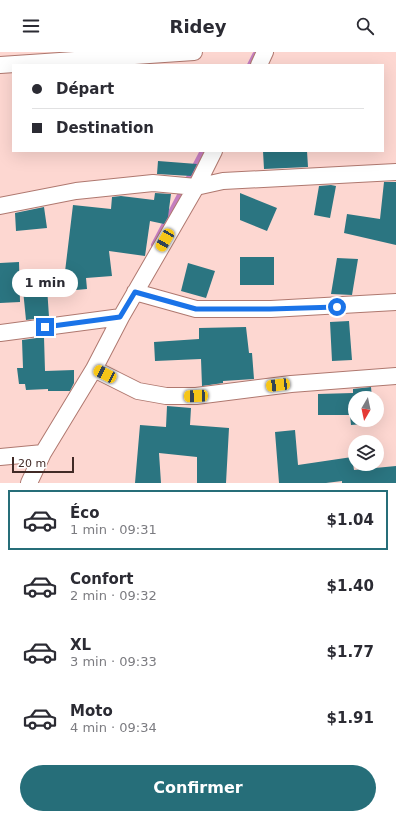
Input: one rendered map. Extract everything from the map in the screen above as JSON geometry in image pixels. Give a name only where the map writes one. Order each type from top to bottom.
[{"type":"street","points":[[15,64],[194,52]]},
{"type":"street","points":[[260,64],[266,52]]},
{"type":"street","points":[[0,65],[12,64]]},
{"type":"street","points":[[30,483],[43,453],[94,369],[120,317],[196,187],[214,152]]},
{"type":"street","points":[[0,206],[76,191],[153,183],[196,187],[224,181],[396,172]]},
{"type":"street","points":[[135,292],[196,309],[270,309],[396,302]]},
{"type":"street","points":[[0,333],[120,317]]},
{"type":"street","points":[[94,369],[138,391],[166,396],[196,396],[291,384],[396,376]]},
{"type":"street","points":[[0,457],[43,453]]},
{"type":"building","points":[[263,152],[307,152],[308,167],[264,169]]},
{"type":"building","points":[[158,161],[197,164],[191,176],[157,174]]},
{"type":"building","points":[[384,182],[396,182],[396,245],[344,233],[347,214],[380,219]]},
{"type":"building","points":[[319,186],[336,186],[330,218],[314,215]]},
{"type":"building","points":[[155,193],[171,194],[168,217],[164,224],[150,221],[145,256],[109,251],[112,276],[86,278],[87,289],[65,291],[64,280],[73,205],[111,209],[112,197],[121,196],[154,200]]},
{"type":"building","points":[[240,193],[277,208],[267,231],[240,220]]},
{"type":"building","points":[[44,207],[47,228],[16,231],[15,213]]},
{"type":"building","points":[[240,257],[274,257],[274,285],[240,285]]},
{"type":"building","points":[[337,258],[358,259],[352,295],[331,294]]},
{"type":"building","points":[[19,262],[20,302],[0,303],[0,263]]},
{"type":"building","points":[[188,263],[215,271],[206,298],[181,291]]},
{"type":"building","points":[[47,287],[49,317],[26,320],[23,290]]},
{"type":"building","points":[[349,321],[352,360],[332,361],[330,322]]},
{"type":"building","points":[[246,327],[249,353],[252,353],[254,379],[223,381],[223,383],[202,386],[201,359],[155,361],[154,342],[199,339],[199,328]]},
{"type":"building","points":[[44,337],[45,371],[74,370],[74,383],[70,391],[48,391],[48,389],[26,390],[25,384],[19,384],[17,368],[23,368],[22,340]]},
{"type":"building","points":[[371,387],[371,391],[353,391],[353,389]]},
{"type":"building","points":[[348,393],[348,415],[318,415],[318,394]]},
{"type":"building","points":[[167,406],[191,408],[190,425],[229,428],[226,483],[197,483],[197,457],[159,453],[161,483],[135,483],[140,425],[166,427]]},
{"type":"building","points":[[295,430],[298,465],[348,458],[348,471],[384,471],[384,467],[396,466],[396,483],[342,483],[342,481],[326,483],[279,483],[275,432]]},
{"type":"waterway","points":[[250,64],[255,55]]},
{"type":"waterway","points":[[154,245],[202,152]]},
{"type":"route","points":[[45,327],[120,317],[135,292],[196,309],[337,307]]}]
